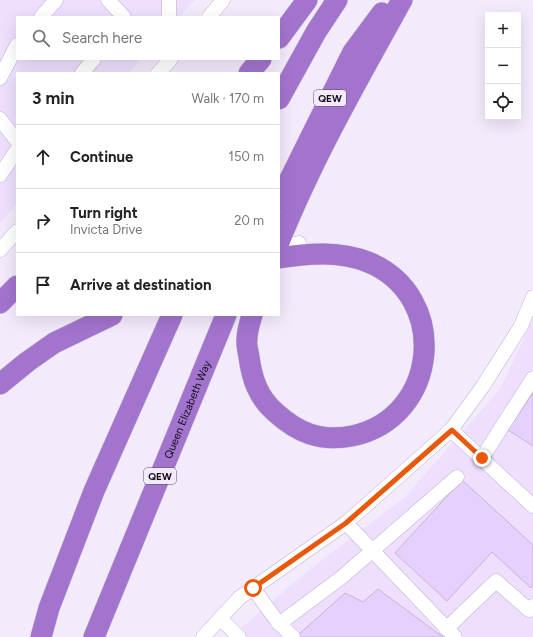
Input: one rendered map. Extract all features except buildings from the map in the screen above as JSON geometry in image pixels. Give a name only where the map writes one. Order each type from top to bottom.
[{"type":"highway","points":[[280,37],[307,0]]},
{"type":"highway","points":[[280,97],[316,32],[337,0]]},
{"type":"highway","name":"QEW","points":[[280,199],[353,52],[392,0]]},
{"type":"highway","points":[[252,316],[246,339],[254,384],[268,406],[292,427],[308,434],[320,437],[339,438],[358,435],[386,421],[400,409],[415,389],[423,365],[425,340],[419,316],[408,293],[390,275],[369,262],[357,258],[332,254],[286,249],[292,211],[348,98],[402,0]]},
{"type":"highway","points":[[251,72],[260,60]]},
{"type":"highway","points":[[0,303],[16,287]]},
{"type":"highway","points":[[0,384],[54,343],[110,316]]},
{"type":"highway","points":[[41,637],[49,608],[94,491],[172,316]]},
{"type":"highway","name":"Queen Elizabeth Way","points":[[94,637],[226,316]]},
{"type":"street","points":[[42,16],[56,0]]},
{"type":"street","points":[[108,0],[123,16]]},
{"type":"street","points":[[169,0],[169,16]]},
{"type":"street","points":[[210,16],[223,0]]},
{"type":"street","points":[[0,78],[16,47]]},
{"type":"street","points":[[83,72],[93,60]]},
{"type":"street","points":[[0,119],[16,140]]},
{"type":"street","points":[[0,175],[16,151]]},
{"type":"street","points":[[0,250],[16,232]]},
{"type":"street","points":[[203,637],[239,598],[346,523],[452,430],[483,386],[521,326],[529,319],[533,296]]},
{"type":"street","points":[[482,458],[533,378]]},
{"type":"street","points":[[452,430],[533,506]]},
{"type":"street","points":[[279,624],[342,577],[457,478]]},
{"type":"street","points":[[346,523],[450,633],[496,581],[529,610],[533,606]]},
{"type":"street","points":[[253,588],[279,624],[293,637]]},
{"type":"street","points":[[220,618],[239,637]]},
{"type":"shaded area","points":[[0,0],[195,0],[180,16],[16,16],[16,60],[140,60],[130,72],[16,72],[16,204],[0,223]]},
{"type":"shaded area","points":[[533,319],[533,637],[231,637],[299,578],[405,497],[500,389]]},
{"type":"route","points":[[253,588],[346,523],[452,430],[482,458]]}]
